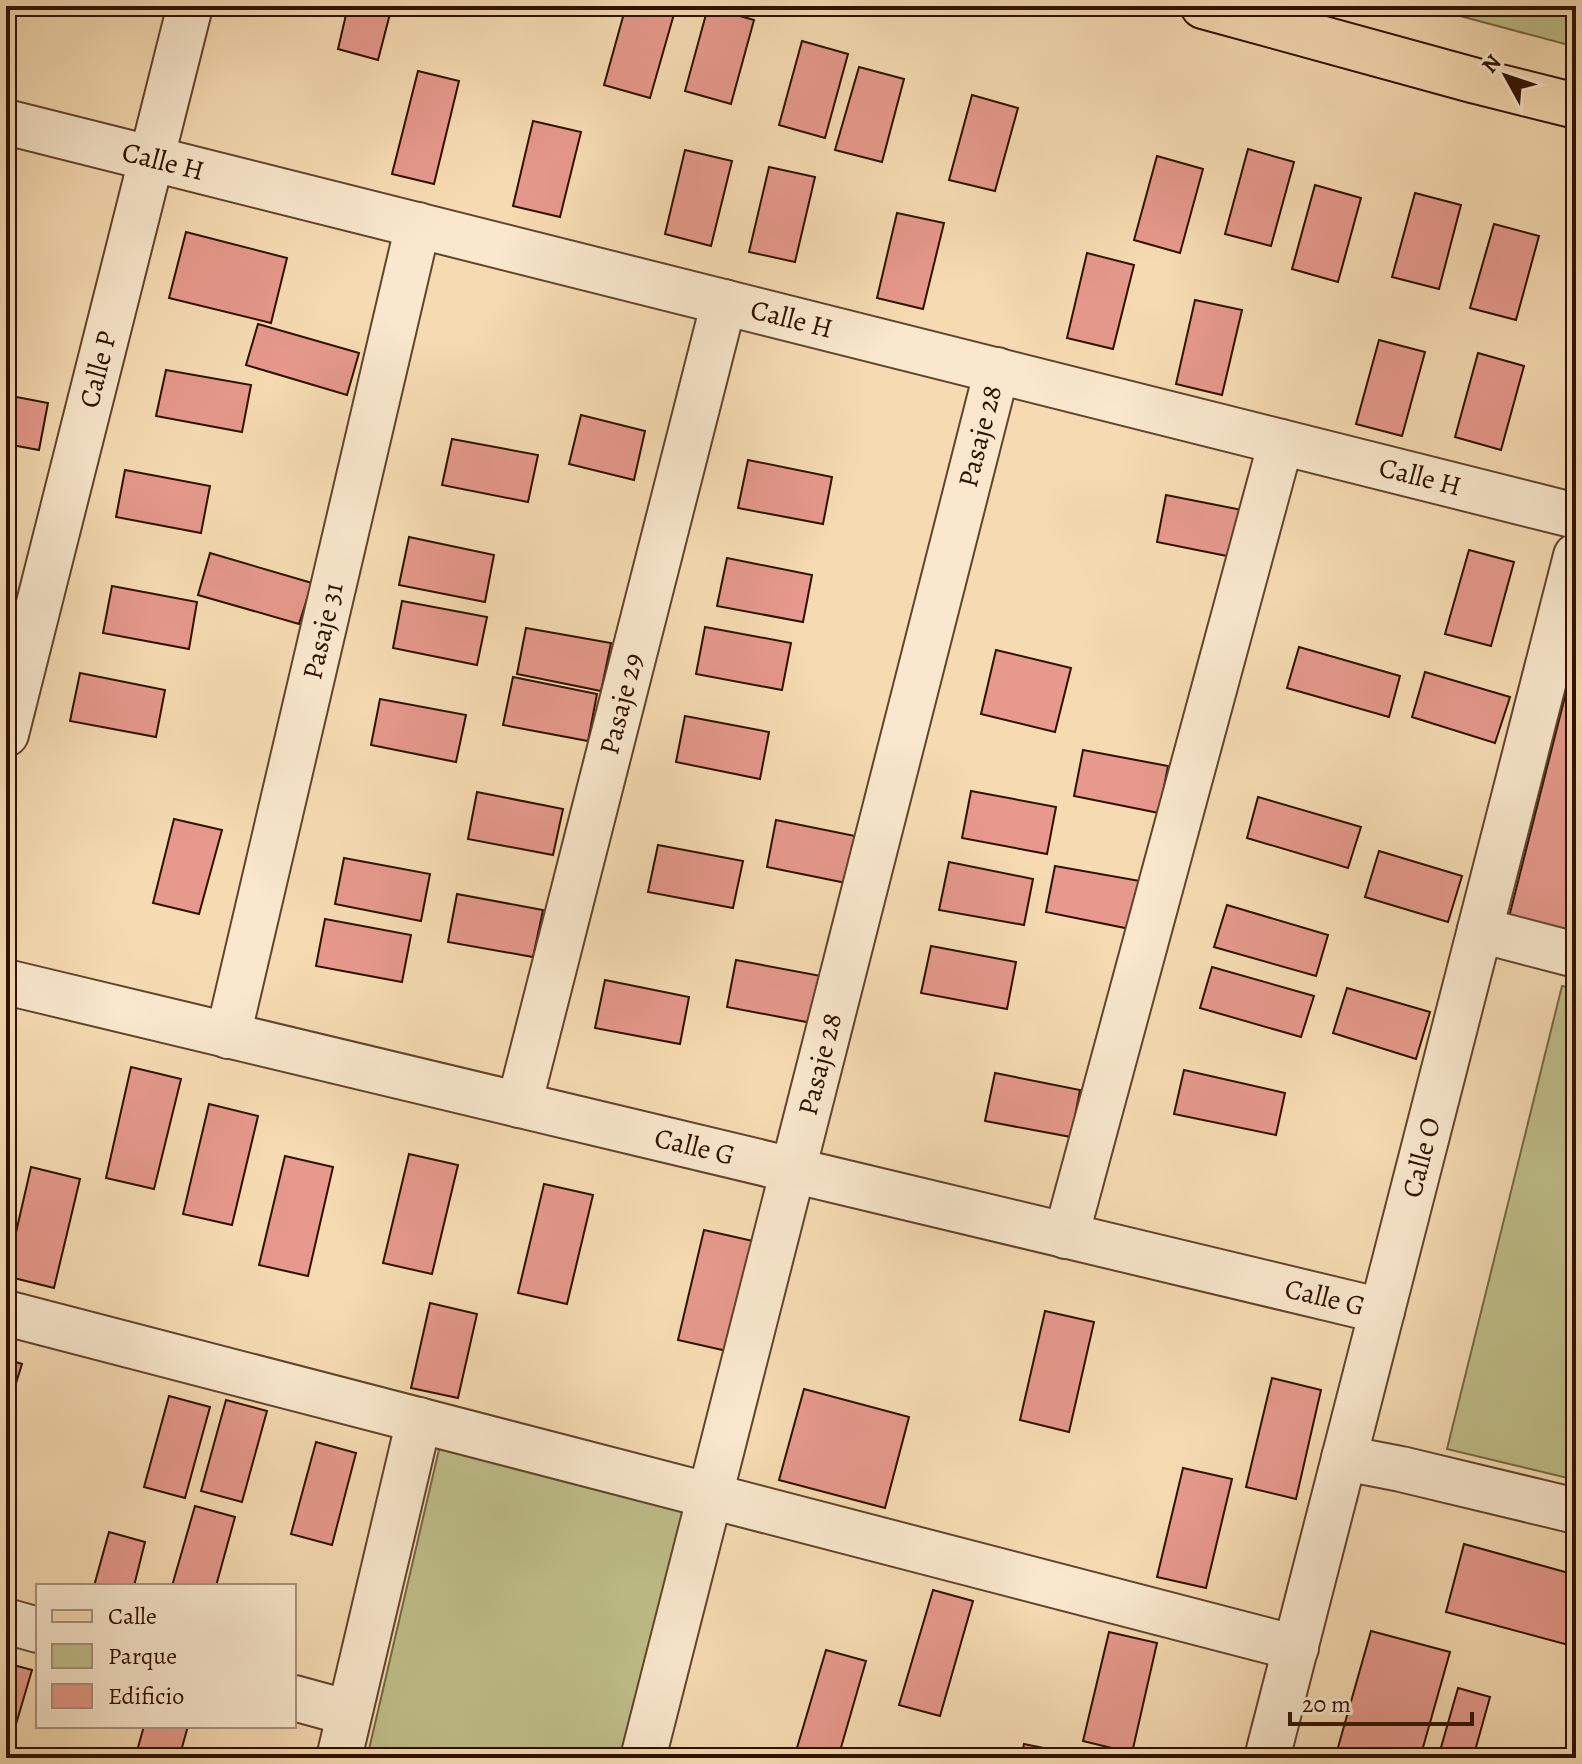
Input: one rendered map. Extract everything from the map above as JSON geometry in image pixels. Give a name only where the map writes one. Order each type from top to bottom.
[{"type":"main road","points":[[1203,6],[1576,106]]},
{"type":"street","name":"Calle P","points":[[6,734],[190,6]]},
{"type":"street","name":"Calle H","points":[[6,122],[1576,516]]},
{"type":"street","name":"Pasaje 31","points":[[228,1036],[418,225]]},
{"type":"street","name":"Pasaje 29","points":[[519,1105],[724,302]]},
{"type":"street","name":"Pasaje 28","points":[[643,1758],[997,370]]},
{"type":"street","points":[[1066,1236],[1281,442]]},
{"type":"street","name":"Calle O","points":[[1267,1758],[1576,556]]},
{"type":"street","points":[[1480,930],[1576,955]]},
{"type":"street","name":"Calle G","points":[[6,982],[1382,1311]]},
{"type":"street","points":[[6,1313],[1296,1648]]},
{"type":"street","points":[[339,1758],[419,1420]]},
{"type":"street","points":[[1344,1458],[1576,1511]]},
{"type":"street","points":[[6,1621],[36,1629]]},
{"type":"street","points":[[296,1699],[349,1713]]},
{"type":"green space","points":[[1423,6],[1576,6],[1576,47]]},
{"type":"green space","points":[[1562,986],[1576,989],[1576,1480],[1447,1449]]},
{"type":"green space","points":[[441,1441],[695,1499],[635,1758],[367,1758]]},
{"type":"building","points":[[348,6],[392,6],[378,60],[338,49]]},
{"type":"building","points":[[626,6],[644,6],[674,14],[650,98],[604,85]]},
{"type":"building","points":[[708,7],[754,20],[731,104],[685,91]]},
{"type":"building","points":[[802,41],[848,54],[825,138],[779,125]]},
{"type":"building","points":[[859,67],[904,79],[882,162],[835,150]]},
{"type":"building","points":[[418,71],[459,81],[434,184],[392,174]]},
{"type":"building","points":[[972,95],[1018,108],[995,191],[949,180]]},
{"type":"building","points":[[533,121],[581,132],[560,217],[513,206]]},
{"type":"building","points":[[1248,149],[1294,162],[1271,246],[1225,234]]},
{"type":"building","points":[[685,150],[732,161],[711,246],[665,234]]},
{"type":"building","points":[[1157,156],[1203,169],[1180,253],[1134,240]]},
{"type":"building","points":[[769,167],[815,177],[795,262],[749,252]]},
{"type":"building","points":[[1315,185],[1361,198],[1338,282],[1292,269]]},
{"type":"building","points":[[1415,193],[1461,205],[1439,289],[1392,277]]},
{"type":"building","points":[[897,213],[944,223],[923,309],[877,298]]},
{"type":"building","points":[[1494,224],[1539,236],[1516,320],[1470,308]]},
{"type":"building","points":[[186,232],[287,258],[271,323],[169,298]]},
{"type":"building","points":[[1087,253],[1134,265],[1113,349],[1067,338]]},
{"type":"building","points":[[1195,300],[1242,310],[1222,395],[1176,384]]},
{"type":"building","points":[[258,324],[359,353],[347,395],[246,365]]},
{"type":"building","points":[[1379,340],[1425,352],[1402,436],[1356,424]]},
{"type":"building","points":[[1478,353],[1524,366],[1501,450],[1455,437]]},
{"type":"building","points":[[166,370],[251,385],[242,432],[156,416]]},
{"type":"building","points":[[6,395],[48,403],[39,450],[6,444]]},
{"type":"building","points":[[581,415],[645,431],[634,480],[569,464]]},
{"type":"building","points":[[452,439],[538,455],[528,502],[442,485]]},
{"type":"building","points":[[748,460],[832,477],[823,524],[738,508]]},
{"type":"building","points":[[125,470],[210,486],[201,533],[116,517]]},
{"type":"building","points":[[1166,495],[1252,512],[1242,559],[1157,542]]},
{"type":"building","points":[[409,537],[494,555],[485,602],[399,585]]},
{"type":"building","points":[[1469,550],[1514,562],[1491,646],[1445,634]]},
{"type":"building","points":[[210,553],[312,583],[299,624],[198,595]]},
{"type":"building","points":[[727,558],[812,575],[803,622],[717,606]]},
{"type":"building","points":[[112,586],[197,602],[189,649],[103,633]]},
{"type":"building","points":[[402,601],[487,617],[477,665],[393,648]]},
{"type":"building","points":[[705,627],[791,643],[782,690],[696,674]]},
{"type":"building","points":[[526,628],[611,643],[601,691],[517,674]]},
{"type":"building","points":[[1299,647],[1400,676],[1389,717],[1287,688]]},
{"type":"building","points":[[996,650],[1071,668],[1055,732],[981,714]]},
{"type":"building","points":[[1576,653],[1576,935],[1509,917]]},
{"type":"building","points":[[1425,672],[1510,697],[1495,743],[1412,717]]},
{"type":"building","points":[[80,673],[165,690],[156,737],[70,721]]},
{"type":"building","points":[[513,677],[597,694],[588,741],[503,725]]},
{"type":"building","points":[[380,699],[466,715],[456,762],[371,745]]},
{"type":"building","points":[[685,716],[769,732],[760,779],[676,762]]},
{"type":"building","points":[[1083,750],[1168,766],[1159,813],[1074,796]]},
{"type":"building","points":[[971,791],[1056,807],[1047,854],[962,838]]},
{"type":"building","points":[[477,792],[563,809],[553,855],[468,839]]},
{"type":"building","points":[[1258,797],[1361,827],[1348,868],[1247,838]]},
{"type":"building","points":[[174,819],[222,830],[199,914],[153,903]]},
{"type":"building","points":[[776,820],[860,837],[851,884],[767,867]]},
{"type":"building","points":[[658,845],[743,861],[733,908],[648,892]]},
{"type":"building","points":[[1379,851],[1462,876],[1448,922],[1365,897]]},
{"type":"building","points":[[344,858],[430,874],[421,921],[335,904]]},
{"type":"building","points":[[949,862],[1033,879],[1024,925],[939,910]]},
{"type":"building","points":[[1055,866],[1140,881],[1130,929],[1046,912]]},
{"type":"building","points":[[457,894],[543,910],[533,957],[448,942]]},
{"type":"building","points":[[1227,905],[1328,935],[1316,976],[1214,947]]},
{"type":"building","points":[[325,919],[411,935],[402,982],[316,966]]},
{"type":"building","points":[[931,946],[1016,962],[1007,1009],[921,993]]},
{"type":"building","points":[[736,960],[821,976],[812,1023],[727,1007]]},
{"type":"building","points":[[1212,967],[1314,996],[1301,1037],[1200,1008]]},
{"type":"building","points":[[605,980],[689,997],[680,1044],[595,1028]]},
{"type":"building","points":[[1347,988],[1430,1012],[1416,1059],[1333,1033]]},
{"type":"building","points":[[131,1067],[181,1079],[154,1189],[106,1178]]},
{"type":"building","points":[[1184,1070],[1285,1093],[1276,1135],[1174,1114]]},
{"type":"building","points":[[995,1073],[1080,1090],[1071,1137],[985,1121]]},
{"type":"building","points":[[209,1104],[258,1116],[232,1225],[183,1214]]},
{"type":"building","points":[[409,1154],[458,1165],[432,1274],[383,1263]]},
{"type":"building","points":[[285,1156],[333,1167],[308,1276],[259,1265]]},
{"type":"building","points":[[31,1167],[80,1179],[54,1288],[6,1276]]},
{"type":"building","points":[[544,1184],[593,1195],[567,1304],[518,1293]]},
{"type":"building","points":[[704,1230],[753,1241],[727,1351],[678,1340]]},
{"type":"building","points":[[430,1303],[477,1314],[458,1398],[411,1388]]},
{"type":"building","points":[[1045,1311],[1094,1322],[1069,1432],[1020,1420]]},
{"type":"building","points":[[6,1359],[22,1364],[6,1415]]},
{"type":"building","points":[[1272,1378],[1321,1390],[1296,1499],[1246,1487]]},
{"type":"building","points":[[804,1389],[909,1417],[885,1508],[779,1480]]},
{"type":"building","points":[[169,1396],[210,1407],[185,1498],[144,1487]]},
{"type":"building","points":[[226,1400],[267,1411],[242,1502],[201,1491]]},
{"type":"building","points":[[316,1442],[356,1453],[332,1545],[291,1534]]},
{"type":"building","points":[[1183,1468],[1232,1479],[1206,1588],[1157,1577]]},
{"type":"building","points":[[195,1506],[235,1517],[217,1584],[173,1584]]},
{"type":"building","points":[[109,1532],[145,1542],[134,1584],[95,1584]]},
{"type":"building","points":[[1464,1544],[1576,1575],[1576,1647],[1446,1612]]},
{"type":"building","points":[[933,1590],[973,1601],[940,1716],[899,1705]]},
{"type":"building","points":[[1371,1631],[1450,1652],[1420,1758],[1335,1758]]},
{"type":"building","points":[[1109,1632],[1157,1643],[1132,1753],[1083,1741]]},
{"type":"building","points":[[826,1650],[866,1661],[838,1758],[794,1758]]},
{"type":"building","points":[[6,1663],[32,1670],[6,1758]]},
{"type":"building","points":[[1458,1688],[1490,1697],[1473,1758],[1438,1758]]},
{"type":"building","points":[[143,1728],[187,1728],[179,1758],[135,1758]]},
{"type":"building","points":[[1024,1744],[1073,1754],[1073,1758],[1021,1758]]}]
